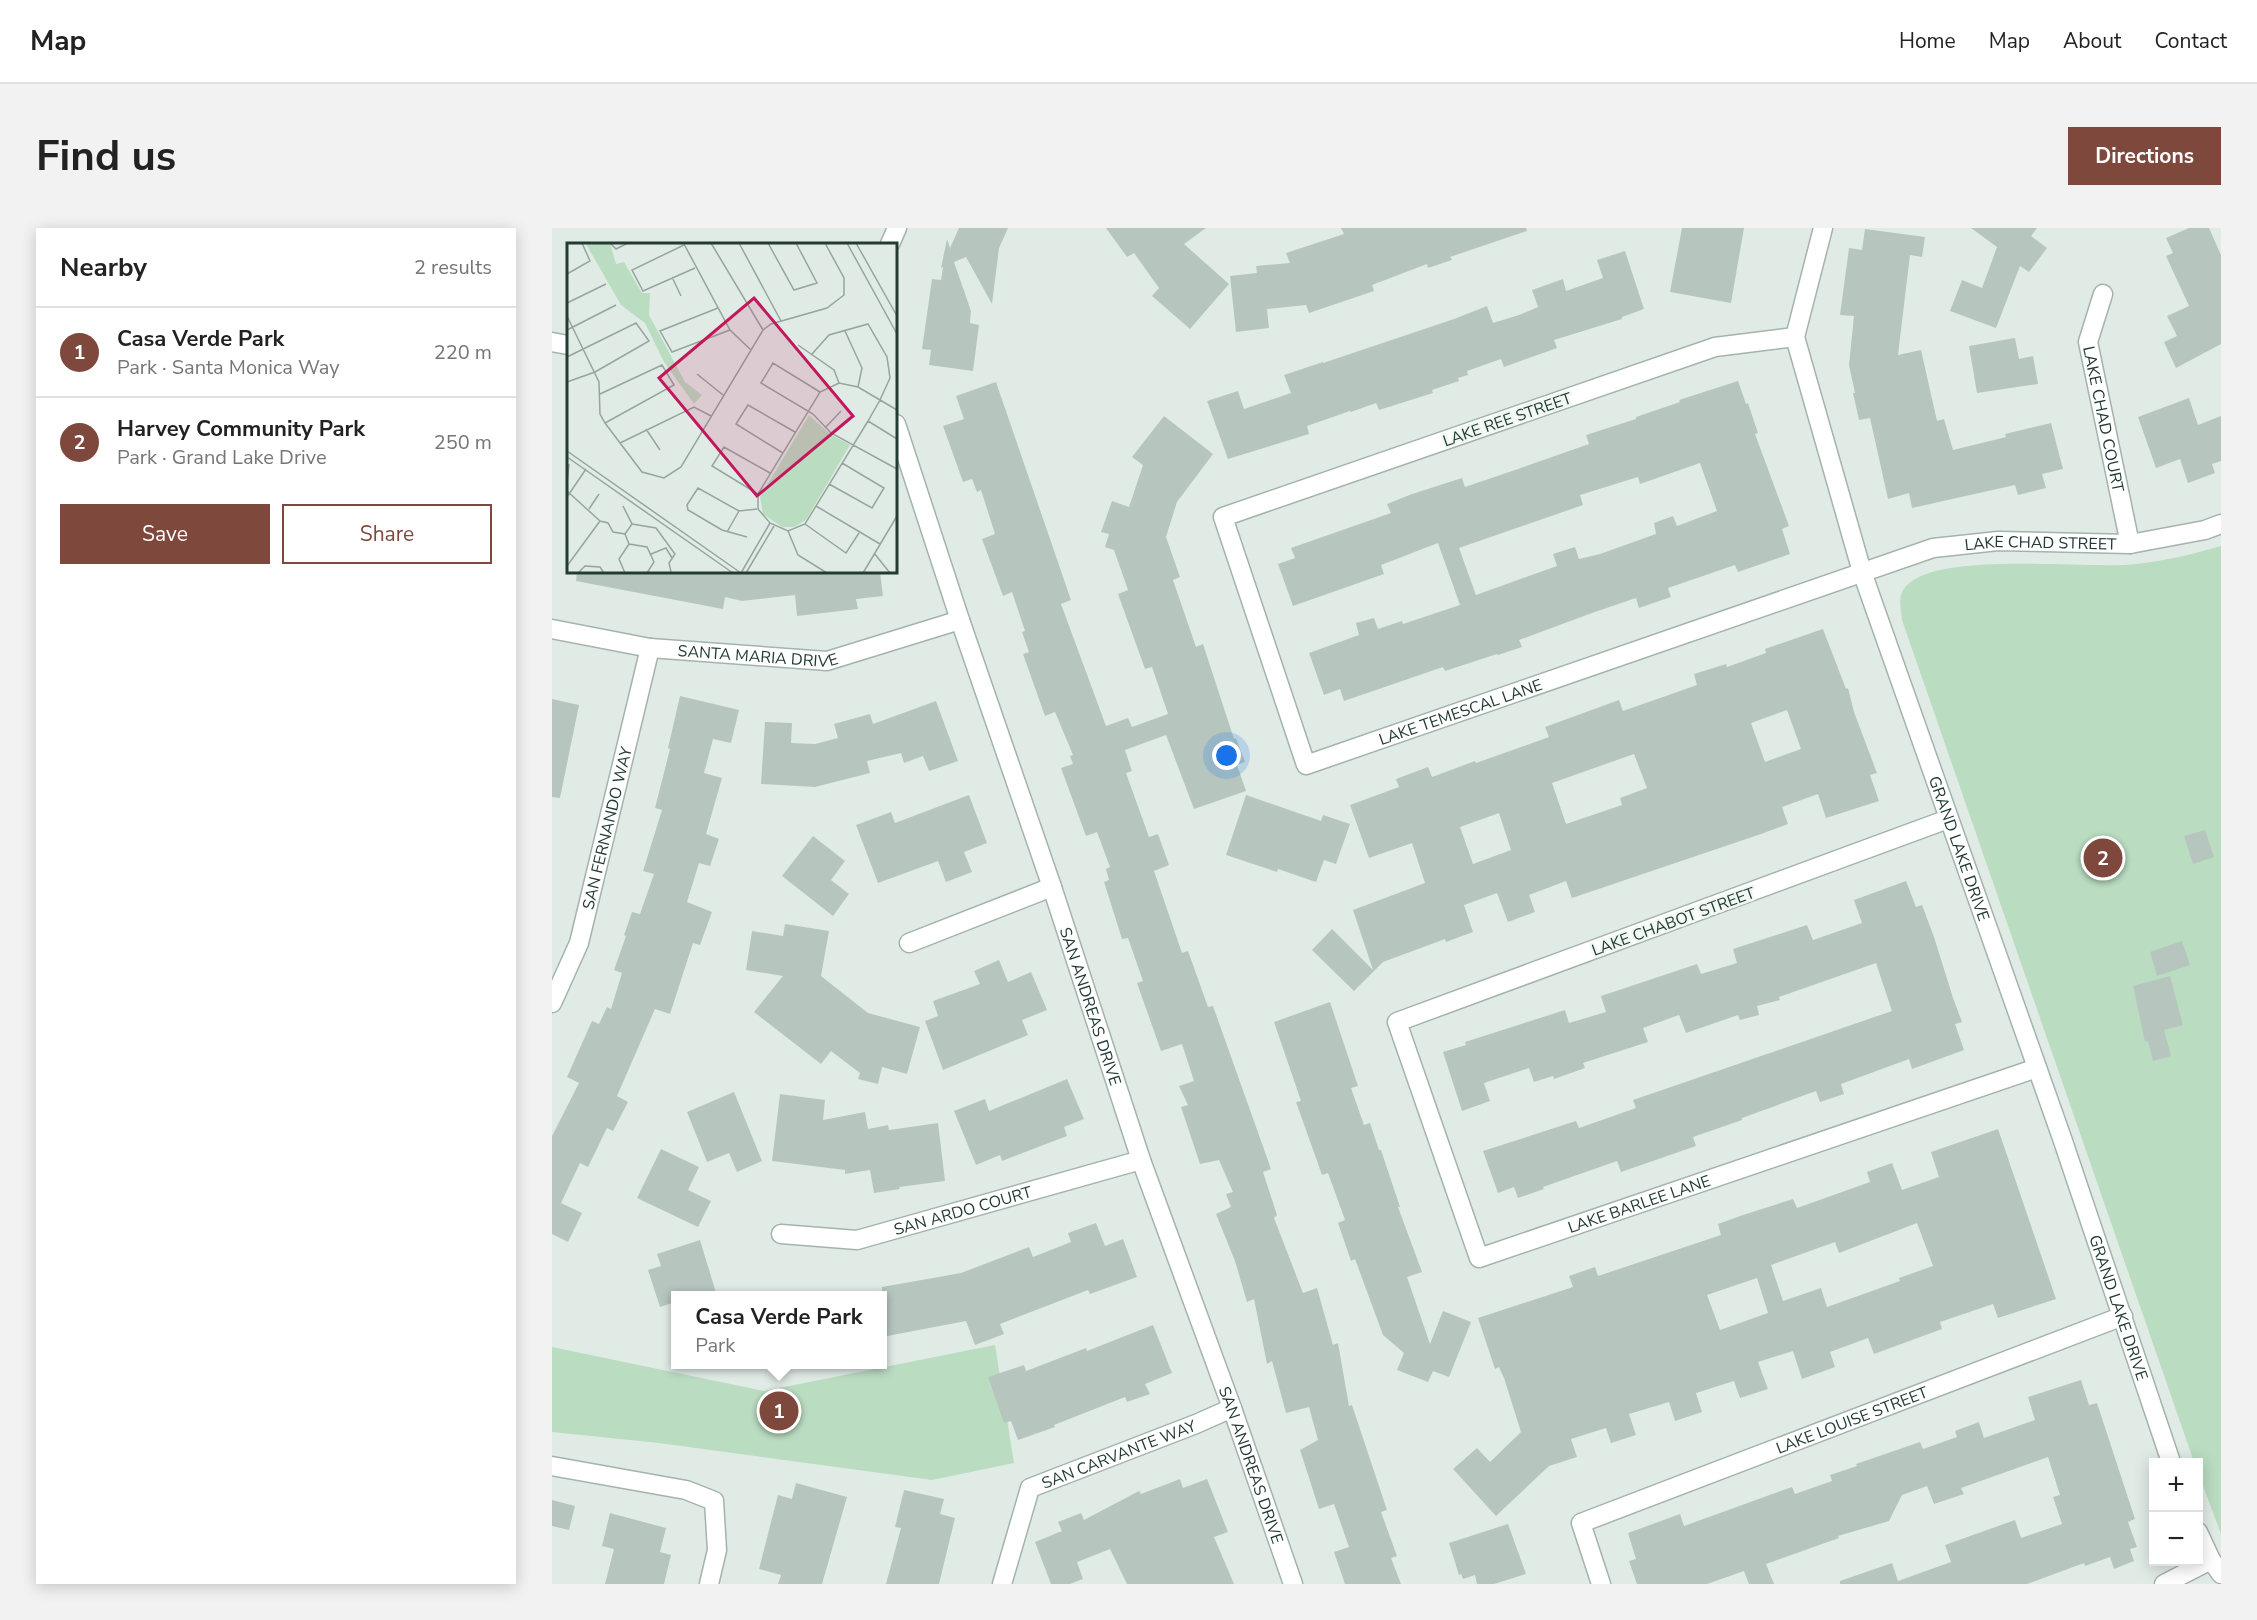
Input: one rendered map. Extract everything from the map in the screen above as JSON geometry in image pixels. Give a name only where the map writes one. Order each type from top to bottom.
[{"type":"street","points":[[890,243],[897,228]]},
{"type":"street","points":[[1795,337],[1823,228]]},
{"type":"street","name":"LAKE CHAD COURT","points":[[2103,294],[2088,342],[2130,544]]},
{"type":"street","name":"LAKE REE STREET","points":[[1223,517],[1715,346],[1795,337]]},
{"type":"street","name":"GRAND LAKE DRIVE","points":[[1795,337],[1862,572],[2037,1068],[2170,1458]]},
{"type":"street","points":[[552,342],[567,345]]},
{"type":"street","name":"SAN ANDREAS DRIVE","points":[[897,426],[1141,1160],[1232,1408],[1293,1584]]},
{"type":"street","name":"LAKE TEMESCAL LANE","points":[[1223,517],[1306,765],[1862,572]]},
{"type":"street","name":"LAKE CHAD STREET","points":[[1862,572],[1933,548],[1998,541],[2130,544],[2205,530],[2221,524]]},
{"type":"street","name":"SANTA MARIA DRIVE","points":[[552,629],[650,648],[827,661],[960,620]]},
{"type":"street","name":"SAN FERNANDO WAY","points":[[552,1003],[579,943],[650,648]]},
{"type":"street","name":"LAKE CHABOT STREET","points":[[1397,1022],[1948,819]]},
{"type":"street","points":[[909,943],[1052,887]]},
{"type":"street","name":"LAKE BARLEE LANE","points":[[1397,1022],[1479,1258],[2037,1068]]},
{"type":"street","name":"SAN ARDO COURT","points":[[782,1234],[857,1240],[1141,1160]]},
{"type":"street","name":"LAKE LOUISE STREET","points":[[1600,1584],[1581,1523],[2123,1316]]},
{"type":"street","name":"SAN CARVANTE WAY","points":[[1002,1584],[1030,1488],[1232,1408]]},
{"type":"street","points":[[552,1466],[686,1490],[714,1501],[717,1550],[709,1584]]},
{"type":"street","points":[[2164,1584],[2216,1567],[2203,1540]]},
{"type":"green space","points":[[2221,546],[2221,1534],[2203,1486],[2203,1458],[2193,1458],[1902,620],[1900,602],[1901,594],[1906,586],[1924,575],[1949,568],[2015,564],[2136,564],[2179,557]]},
{"type":"green space","points":[[995,1345],[1014,1463],[932,1480],[659,1443],[552,1432],[552,1347],[764,1391],[874,1369],[887,1369],[887,1367]]},
{"type":"building","points":[[959,228],[1008,228],[999,248],[992,304],[966,257],[954,262],[971,311],[970,323],[979,325],[973,371],[929,365],[931,350],[922,349],[932,279],[941,280],[947,239],[950,248]]},
{"type":"building","points":[[1106,228],[1206,228],[1184,244],[1229,284],[1190,329],[1152,296],[1159,288],[1134,253],[1127,257]]},
{"type":"building","points":[[1341,228],[1526,228],[1527,231],[1450,257],[1452,260],[1428,268],[1427,264],[1372,285],[1374,291],[1309,313],[1306,305],[1267,309],[1269,328],[1236,332],[1230,276],[1257,273],[1256,266],[1290,263],[1286,253],[1344,234]]},
{"type":"building","points":[[1682,228],[1744,228],[1731,303],[1670,292]]},
{"type":"building","points":[[1971,228],[2037,228],[2031,236],[2047,248],[2029,272],[2020,266],[1996,328],[1950,311],[1962,280],[1982,288],[1997,247]]},
{"type":"building","points":[[2189,228],[2209,228],[2221,255],[2221,344],[2176,368],[2164,342],[2177,336],[2167,316],[2189,306],[2166,256],[2173,253],[2166,238]]},
{"type":"building","points":[[1865,229],[1925,237],[1922,257],[1910,255],[1898,355],[1921,350],[1937,421],[1944,419],[1953,450],[2051,423],[2063,469],[2042,474],[2046,488],[2018,495],[2015,485],[1912,508],[1909,493],[1888,499],[1870,418],[1859,420],[1853,393],[1855,393],[1849,365],[1854,316],[1840,315],[1849,248],[1862,250]]},
{"type":"building","points":[[1625,251],[1644,309],[1622,317],[1622,319],[1554,340],[1557,348],[1504,367],[1501,359],[1467,371],[1468,375],[1458,378],[1459,381],[1432,390],[1433,393],[1379,410],[1376,403],[1350,411],[1307,426],[1309,434],[1228,459],[1207,401],[1238,391],[1244,409],[1291,393],[1284,375],[1487,306],[1493,323],[1519,315],[1538,307],[1532,290],[1563,279],[1566,291],[1603,278],[1597,260]]},
{"type":"building","points":[[2015,338],[2019,359],[2033,356],[2038,384],[1977,393],[1969,346]]},
{"type":"building","points":[[1738,381],[1746,404],[1748,403],[1758,433],[1755,434],[1789,526],[1782,529],[1790,554],[1738,572],[1735,565],[1668,588],[1671,597],[1639,608],[1636,598],[1592,613],[1519,640],[1522,647],[1498,655],[1445,671],[1443,667],[1344,701],[1340,689],[1324,695],[1309,653],[1359,635],[1356,623],[1374,618],[1378,629],[1402,621],[1403,624],[1460,605],[1438,543],[1381,565],[1384,574],[1293,606],[1278,564],[1295,558],[1291,548],[1391,513],[1387,504],[1412,494],[1462,478],[1465,487],[1589,444],[1586,435],[1636,419],[1636,417],[1680,402],[1679,400]],"holes":[[[1700,463],[1717,511],[1677,526],[1673,516],[1654,523],[1656,534],[1600,554],[1579,559],[1575,547],[1553,554],[1557,566],[1476,595],[1459,548],[1583,505],[1580,495],[1638,477],[1640,484]]]},
{"type":"building","points":[[996,382],[1071,600],[1061,604],[1106,726],[1128,718],[1132,727],[1168,714],[1152,667],[1145,669],[1118,594],[1128,590],[1114,550],[1105,547],[1109,534],[1101,532],[1112,501],[1129,507],[1143,465],[1132,457],[1164,416],[1213,454],[1177,502],[1166,537],[1180,577],[1173,580],[1196,647],[1203,644],[1234,739],[1236,738],[1245,762],[1237,765],[1246,791],[1194,809],[1166,735],[1125,750],[1132,771],[1126,773],[1149,837],[1158,834],[1169,865],[1154,871],[1182,953],[1188,951],[1208,1007],[1213,1006],[1271,1169],[1263,1172],[1277,1215],[1274,1218],[1303,1293],[1317,1288],[1333,1345],[1338,1343],[1349,1406],[1352,1405],[1387,1510],[1381,1512],[1397,1556],[1391,1558],[1401,1584],[1345,1584],[1334,1552],[1349,1547],[1334,1504],[1319,1509],[1300,1450],[1318,1440],[1309,1407],[1286,1413],[1272,1361],[1267,1364],[1254,1299],[1247,1302],[1235,1261],[1216,1214],[1231,1207],[1226,1194],[1233,1192],[1219,1160],[1200,1164],[1181,1107],[1188,1105],[1179,1086],[1194,1081],[1182,1044],[1161,1051],[1137,983],[1143,981],[1128,938],[1122,939],[1104,882],[1109,880],[1106,869],[1110,867],[1097,832],[1086,836],[1061,768],[1073,764],[1070,756],[1073,755],[1055,712],[1045,716],[1023,654],[1029,652],[1022,632],[1025,631],[1012,592],[1003,596],[982,539],[995,534],[981,490],[977,492],[972,479],[963,482],[943,426],[964,419],[956,396]]},
{"type":"building","points":[[2189,398],[2198,425],[2221,416],[2221,461],[2212,464],[2215,473],[2188,483],[2180,459],[2156,468],[2138,417]]},
{"type":"building","points":[[577,573],[880,573],[883,596],[856,599],[858,609],[797,616],[795,595],[742,601],[725,597],[723,609],[576,581]]},
{"type":"building","points":[[1823,629],[1846,689],[1848,688],[1854,712],[1877,773],[1870,775],[1879,801],[1826,818],[1818,794],[1782,807],[1788,824],[1761,834],[1572,898],[1566,881],[1529,895],[1535,912],[1508,922],[1497,893],[1464,905],[1473,932],[1446,942],[1445,939],[1383,962],[1354,991],[1312,950],[1332,929],[1373,970],[1353,910],[1425,883],[1412,843],[1369,858],[1350,805],[1399,787],[1396,779],[1428,767],[1432,777],[1549,737],[1545,727],[1619,700],[1623,711],[1697,685],[1694,674],[1726,664],[1727,667],[1766,653],[1765,649]],"holes":[[[1787,710],[1801,749],[1765,762],[1751,723]],[[1634,754],[1647,788],[1620,798],[1622,805],[1566,824],[1552,783]],[[1499,813],[1511,850],[1473,864],[1460,827]]]},
{"type":"building","points":[[680,696],[739,710],[731,743],[713,739],[704,773],[722,778],[706,834],[719,839],[710,866],[699,863],[687,902],[712,912],[700,945],[693,943],[670,1014],[655,1009],[617,1096],[628,1102],[613,1131],[607,1128],[588,1167],[580,1163],[561,1203],[582,1213],[568,1242],[552,1234],[552,1136],[579,1083],[567,1077],[592,1021],[599,1024],[607,1007],[611,1009],[622,973],[614,970],[626,936],[624,935],[632,912],[640,914],[654,874],[643,871],[662,810],[655,808]]},
{"type":"building","points":[[552,699],[579,705],[560,798],[552,797]]},
{"type":"building","points":[[936,701],[958,761],[929,771],[923,756],[904,763],[901,753],[867,761],[870,773],[815,787],[761,784],[765,722],[792,723],[791,743],[815,744],[838,738],[834,724],[870,714],[873,724]]},
{"type":"building","points":[[969,795],[987,843],[964,852],[972,872],[946,882],[938,861],[878,883],[856,825],[891,812],[895,823]]},
{"type":"building","points":[[1246,795],[1321,821],[1323,815],[1350,824],[1336,864],[1324,860],[1316,882],[1226,855]]},
{"type":"building","points":[[2205,830],[2214,857],[2193,864],[2184,836]]},
{"type":"building","points":[[813,836],[845,861],[831,880],[849,894],[833,916],[782,876]]},
{"type":"building","points":[[1906,881],[1916,907],[1922,905],[1934,937],[1962,1022],[1955,1024],[1964,1050],[1912,1069],[1909,1059],[1841,1084],[1844,1094],[1820,1102],[1816,1091],[1693,1137],[1696,1146],[1621,1172],[1617,1161],[1518,1198],[1514,1187],[1498,1193],[1483,1151],[1576,1121],[1579,1128],[1636,1108],[1633,1100],[1892,1011],[1876,963],[1779,997],[1780,1000],[1757,1006],[1759,1015],[1740,1020],[1738,1015],[1686,1033],[1679,1015],[1643,1028],[1648,1042],[1583,1063],[1585,1068],[1554,1079],[1553,1076],[1534,1082],[1529,1068],[1484,1083],[1490,1101],[1462,1111],[1443,1052],[1466,1045],[1465,1042],[1565,1010],[1569,1023],[1606,1012],[1601,996],[1697,964],[1701,974],[1737,963],[1733,949],[1807,925],[1813,940],[1862,923],[1854,900]]},
{"type":"building","points":[[785,924],[829,931],[821,976],[868,1013],[920,1027],[907,1074],[882,1067],[878,1084],[858,1079],[860,1073],[831,1051],[821,1064],[754,1012],[783,976],[746,970],[752,931],[783,936]]},
{"type":"building","points":[[2182,941],[2190,965],[2157,976],[2150,952]]},
{"type":"building","points":[[999,960],[1008,982],[1031,972],[1047,1010],[1022,1020],[1028,1035],[943,1070],[925,1021],[938,1016],[933,1001],[980,984],[974,971]]},
{"type":"building","points":[[2170,976],[2183,1025],[2164,1030],[2171,1056],[2153,1061],[2148,1041],[2145,1042],[2133,986]]},
{"type":"building","points":[[1330,1002],[1358,1086],[1351,1088],[1364,1125],[1370,1123],[1379,1150],[1381,1150],[1400,1207],[1398,1207],[1422,1272],[1407,1277],[1430,1344],[1443,1311],[1471,1322],[1449,1377],[1433,1371],[1428,1382],[1397,1370],[1404,1353],[1383,1335],[1355,1259],[1351,1261],[1338,1223],[1345,1220],[1328,1173],[1322,1175],[1296,1102],[1301,1101],[1274,1022]]},
{"type":"building","points":[[1067,1079],[1084,1119],[1064,1127],[1067,1136],[1002,1161],[1000,1155],[976,1165],[954,1111],[985,1099],[989,1111]]},
{"type":"building","points":[[734,1092],[762,1161],[737,1172],[729,1153],[707,1162],[687,1112]]},
{"type":"building","points":[[780,1094],[825,1100],[823,1120],[865,1112],[868,1129],[888,1125],[889,1130],[938,1123],[945,1181],[874,1193],[870,1170],[845,1174],[845,1170],[772,1161]]},
{"type":"building","points":[[1998,1129],[2056,1299],[1998,1318],[1993,1304],[1940,1322],[1942,1329],[1874,1354],[1868,1338],[1830,1352],[1835,1367],[1802,1379],[1793,1351],[1758,1362],[1768,1389],[1740,1398],[1734,1381],[1696,1393],[1702,1412],[1675,1421],[1669,1402],[1629,1414],[1636,1435],[1611,1443],[1606,1428],[1571,1439],[1577,1457],[1549,1466],[1496,1516],[1453,1469],[1477,1448],[1490,1462],[1521,1432],[1504,1378],[1499,1367],[1495,1369],[1478,1318],[1573,1287],[1569,1276],[1595,1267],[1598,1276],[1721,1235],[1718,1224],[1743,1215],[1793,1199],[1797,1208],[1870,1182],[1867,1172],[1892,1163],[1902,1190],[1939,1177],[1931,1152]],"holes":[[[1917,1223],[1933,1266],[1899,1278],[1900,1281],[1827,1307],[1821,1288],[1783,1301],[1771,1265],[1835,1242],[1839,1253]],[[1757,1278],[1768,1313],[1720,1330],[1707,1295]]]},
{"type":"building","points":[[661,1149],[699,1167],[688,1190],[711,1201],[698,1227],[637,1198]]},
{"type":"building","points":[[1096,1223],[1105,1246],[1123,1239],[1137,1277],[1090,1294],[1088,1290],[1000,1324],[1004,1334],[975,1345],[966,1321],[887,1336],[887,1291],[882,1291],[882,1287],[961,1273],[1029,1247],[1033,1257],[1071,1242],[1068,1233]]},
{"type":"building","points":[[700,1240],[715,1291],[671,1291],[671,1303],[660,1307],[648,1270],[661,1266],[657,1254]]},
{"type":"building","points":[[1153,1325],[1172,1373],[1145,1384],[1150,1394],[1127,1402],[1125,1397],[1018,1440],[1011,1421],[1004,1423],[988,1377],[1024,1365],[1026,1371],[1086,1348],[1087,1351]]},
{"type":"building","points":[[2081,1380],[2089,1405],[2097,1403],[2135,1519],[2128,1522],[2137,1547],[2130,1549],[2134,1561],[2114,1569],[2110,1557],[2085,1566],[2084,1563],[2027,1584],[1840,1584],[1840,1581],[1892,1563],[1898,1581],[1951,1562],[1945,1545],[2015,1520],[2021,1538],[2062,1524],[2053,1497],[2060,1495],[2048,1457],[1961,1488],[1964,1494],[1934,1504],[1927,1486],[1902,1495],[1889,1521],[1838,1536],[1839,1538],[1766,1564],[1774,1584],[1749,1584],[1744,1571],[1707,1584],[1637,1584],[1629,1561],[1636,1559],[1628,1533],[1680,1514],[1684,1526],[1792,1487],[1795,1494],[1832,1481],[1830,1475],[1857,1466],[1856,1464],[1920,1442],[1923,1449],[1957,1437],[1955,1431],[1979,1422],[1984,1438],[2035,1420],[2028,1397]]},
{"type":"building","points":[[1180,1479],[1183,1488],[1207,1479],[1228,1532],[1214,1537],[1234,1584],[1127,1584],[1110,1549],[1077,1562],[1083,1579],[1070,1584],[1051,1584],[1035,1542],[1062,1531],[1058,1522],[1081,1513],[1084,1520],[1139,1491],[1141,1494]]},
{"type":"building","points":[[796,1483],[847,1497],[822,1584],[778,1584],[781,1575],[759,1569],[778,1495],[792,1499]]},
{"type":"building","points":[[904,1490],[944,1499],[940,1514],[955,1518],[939,1584],[886,1584],[901,1528],[895,1527]]},
{"type":"building","points":[[552,1500],[575,1506],[569,1530],[552,1526]]},
{"type":"building","points":[[610,1513],[666,1528],[660,1552],[671,1555],[664,1584],[605,1584],[614,1549],[602,1546]]},
{"type":"building","points":[[1508,1524],[1526,1574],[1494,1584],[1477,1584],[1475,1575],[1463,1579],[1461,1574],[1459,1575],[1449,1543]]},
{"type":"place","name":"Harvey Community Park","points":[[2103,858]]},
{"type":"place","name":"Casa Verde Park","points":[[779,1411]]}]
